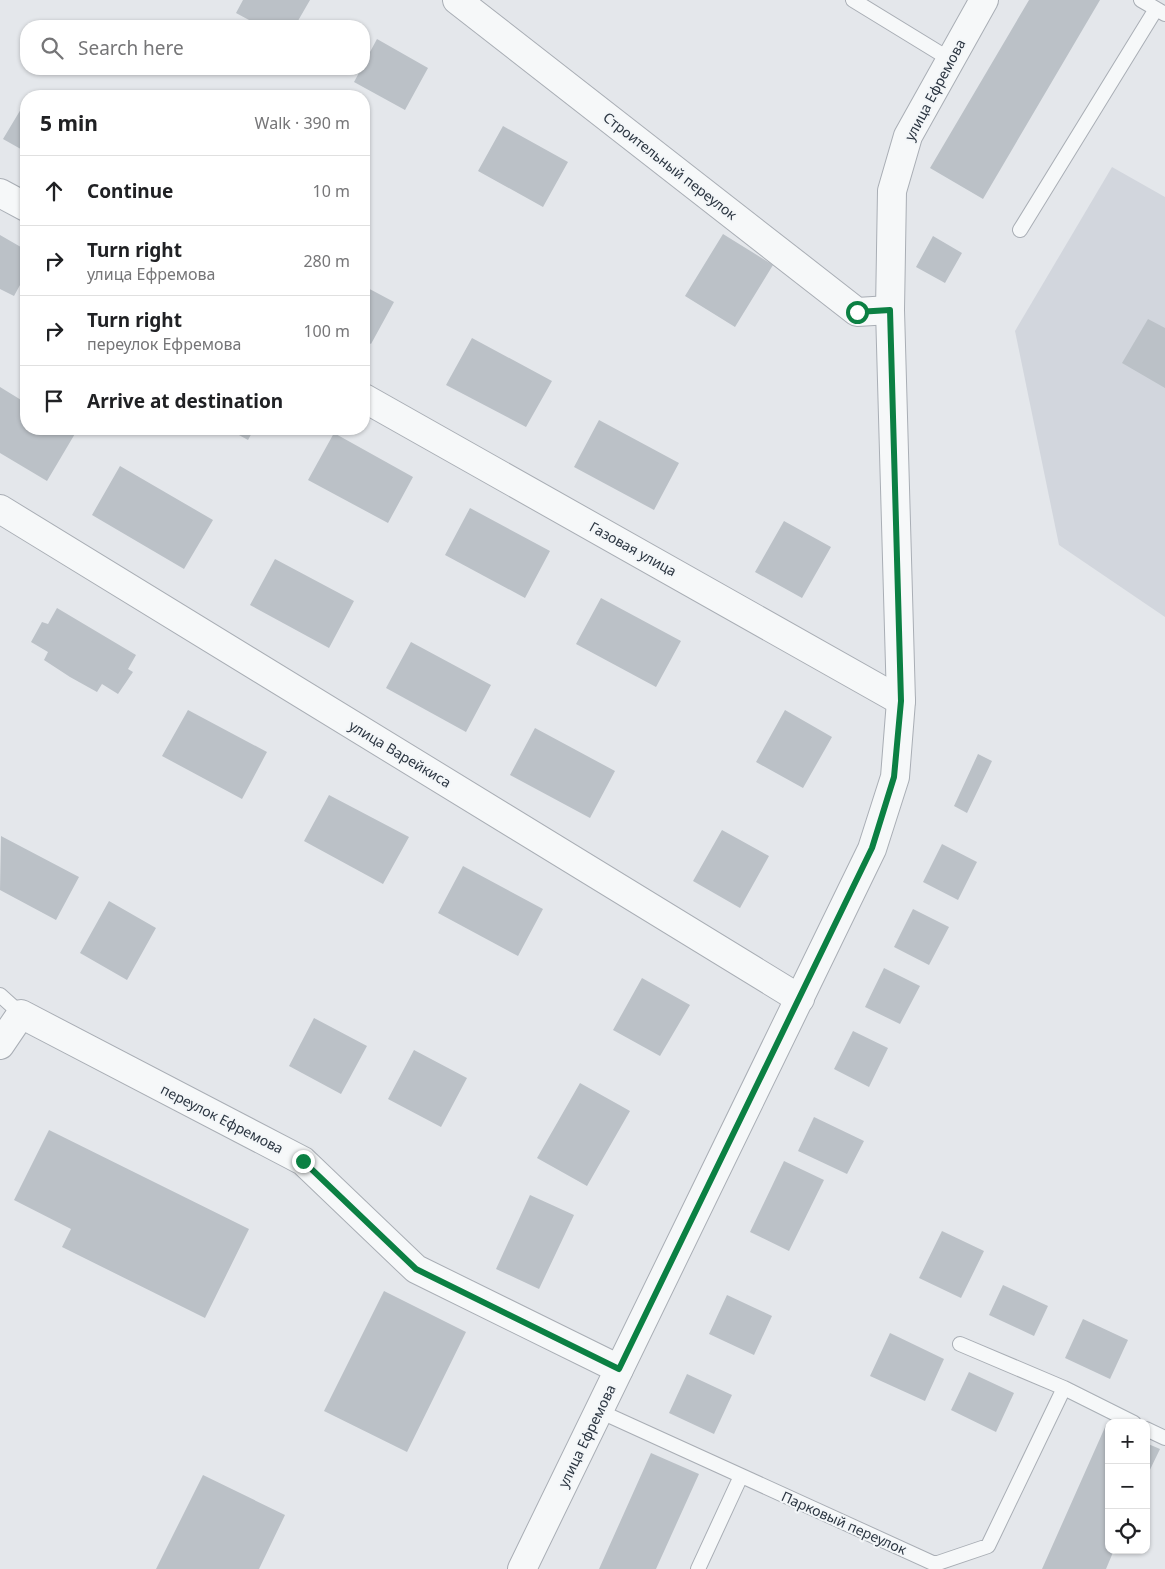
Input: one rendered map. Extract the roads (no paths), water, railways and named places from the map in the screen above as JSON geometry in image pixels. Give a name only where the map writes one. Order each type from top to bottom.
[{"type":"street","name":"Строительный переулок","points":[[457,0],[857,312],[890,310]]},
{"type":"street","name":"улица Ефремова","points":[[522,1569],[872,848],[894,777],[901,701],[890,310],[892,191],[908,136],[984,0]]},
{"type":"street","points":[[0,192],[20,204]]},
{"type":"street","name":"Газовая улица","points":[[370,401],[901,701]]},
{"type":"street","name":"улица Варейкиса","points":[[0,510],[800,998]]},
{"type":"street","points":[[0,1045],[21,1014]]},
{"type":"street","name":"переулок Ефремова","points":[[21,1014],[303,1161],[416,1269],[619,1369]]},
{"type":"lane","points":[[853,0],[951,60]]},
{"type":"lane","points":[[1020,230],[1161,12],[1141,0]]},
{"type":"lane","points":[[0,995],[21,1014]]},
{"type":"lane","points":[[960,1344],[1064,1388],[1126,1419]]},
{"type":"lane","name":"Парковый переулок","points":[[599,1411],[935,1564],[988,1546],[1064,1388]]},
{"type":"lane","points":[[1150,1430],[1165,1438]]},
{"type":"lane","points":[[698,1569],[741,1476]]}]
